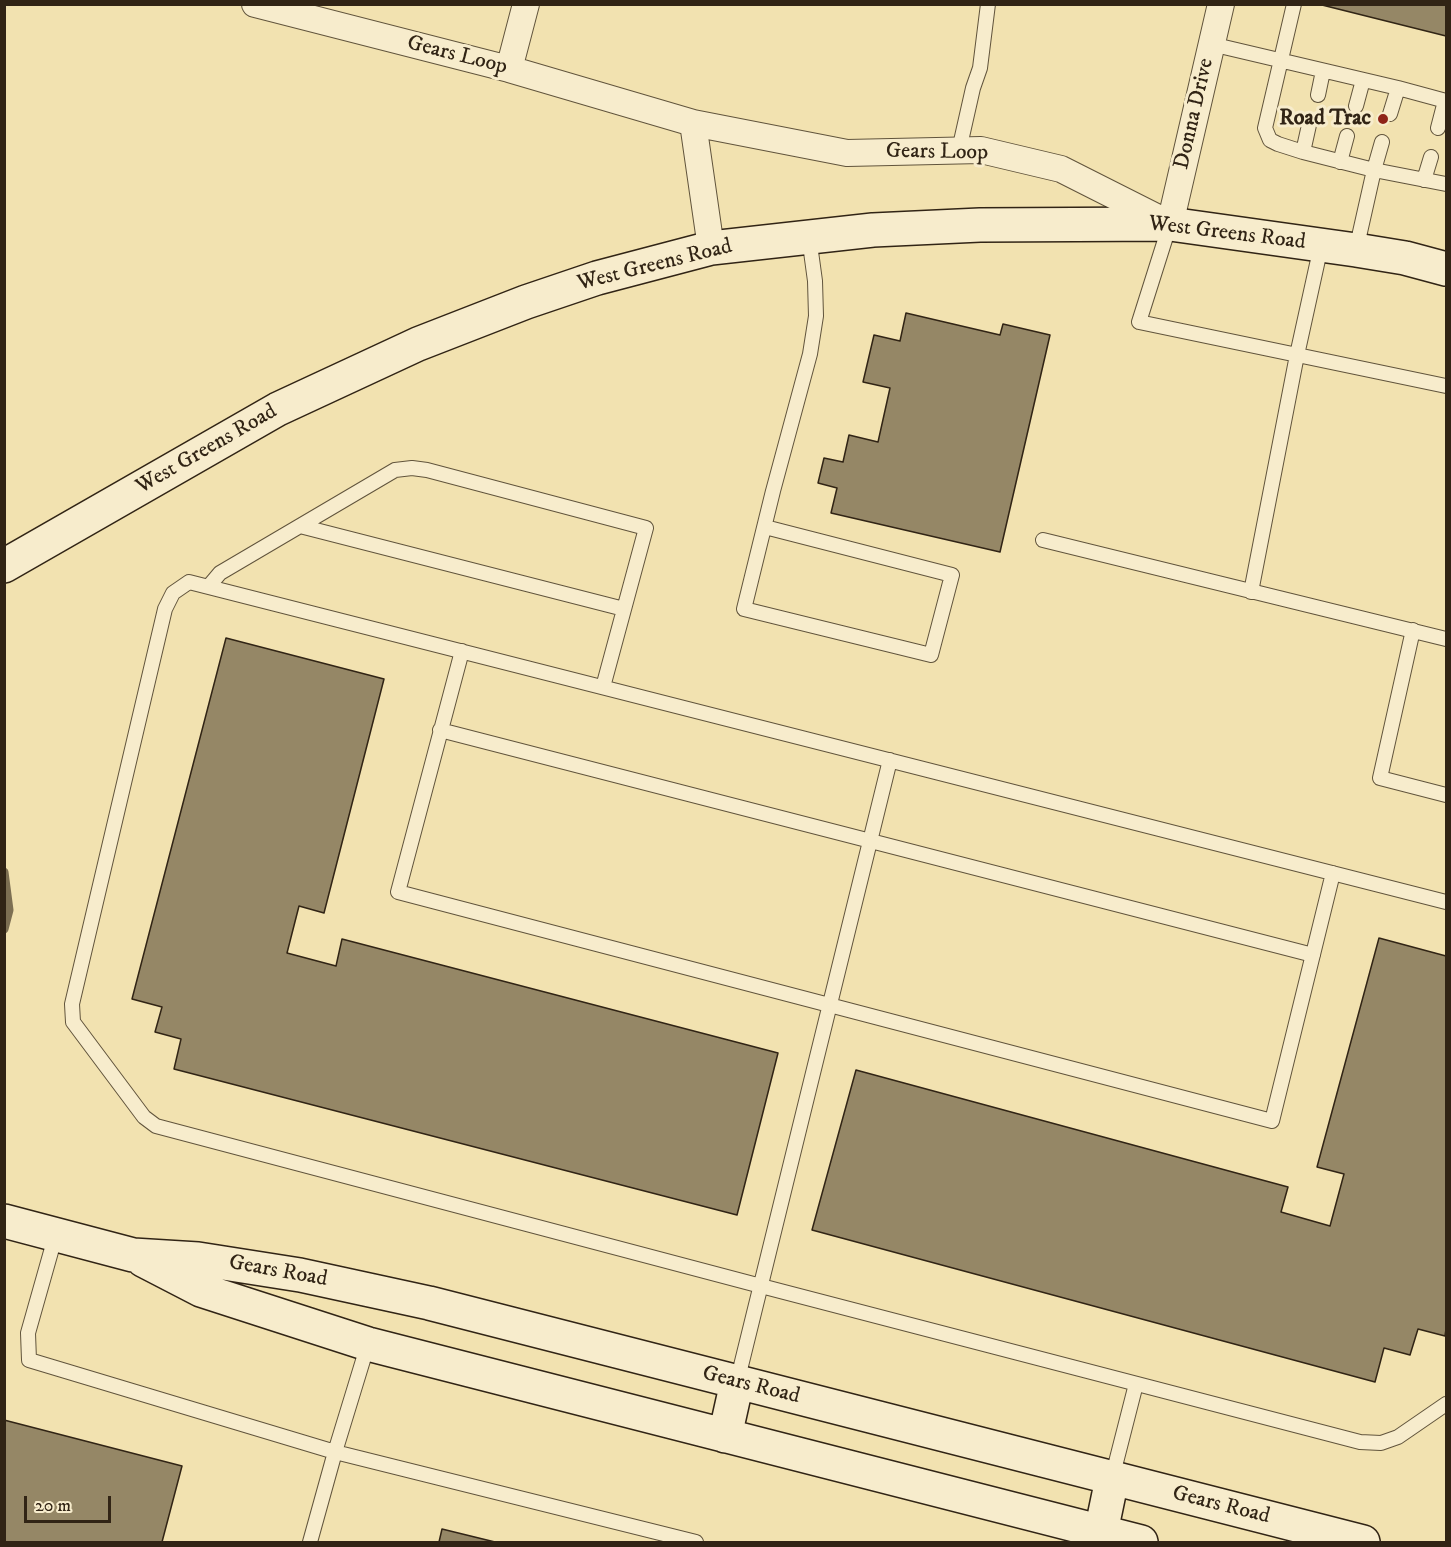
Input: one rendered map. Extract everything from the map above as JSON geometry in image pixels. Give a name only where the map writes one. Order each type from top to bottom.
[{"type":"street","name":"Gears Loop","points":[[255,4],[509,69],[693,123],[848,153],[981,150],[1061,169],[1170,224]]},
{"type":"street","points":[[509,69],[526,4]]},
{"type":"street","name":"Donna Drive","points":[[1170,224],[1221,4]]},
{"type":"street","points":[[693,123],[711,248]]},
{"type":"street","name":"West Greens Road","points":[[4,566],[278,408],[418,344],[526,302],[597,278],[711,248],[873,230],[980,225],[1170,224],[1356,250],[1405,258],[1446,269]]},
{"type":"street","name":"West Greens Road","points":[[1405,258],[1446,256]]},
{"type":"street","name":"Gears Road","points":[[4,1221],[133,1254],[198,1258],[300,1275],[429,1303],[1363,1542]]},
{"type":"street","name":"Gears Road","points":[[133,1254],[201,1290],[368,1344],[725,1436],[1101,1537],[1141,1542]]},
{"type":"street","points":[[725,1436],[737,1382]]},
{"type":"street","points":[[1101,1537],[1112,1479]]},
{"type":"lane","points":[[959,150],[973,88],[980,68],[988,4]]},
{"type":"lane","points":[[1294,4],[1265,128],[1270,140],[1340,162],[1446,184]]},
{"type":"lane","points":[[1211,44],[1446,101],[1438,128]]},
{"type":"lane","points":[[1318,95],[1323,71]]},
{"type":"lane","points":[[1356,106],[1363,80]]},
{"type":"lane","points":[[1390,114],[1398,88]]},
{"type":"lane","points":[[1303,152],[1309,125]]},
{"type":"lane","points":[[1340,162],[1347,136]]},
{"type":"lane","points":[[1356,250],[1382,142]]},
{"type":"lane","points":[[1424,180],[1431,157]]},
{"type":"lane","points":[[1170,224],[1139,322],[1446,386]]},
{"type":"lane","points":[[765,527],[952,575],[931,655],[744,609],[765,527],[810,354],[816,316],[815,281],[809,237]]},
{"type":"lane","points":[[1251,592],[1297,355],[1321,246]]},
{"type":"lane","points":[[209,586],[220,573],[395,470],[412,468],[427,470],[646,528],[603,687]]},
{"type":"lane","points":[[300,526],[624,609]]},
{"type":"lane","points":[[1043,540],[1446,639]]},
{"type":"lane","points":[[1446,902],[189,582],[172,593],[165,609],[72,1004],[74,1022],[144,1118],[156,1126],[1360,1442],[1381,1443],[1398,1437],[1446,1404]]},
{"type":"lane","points":[[1413,630],[1380,778],[1446,795]]},
{"type":"lane","points":[[462,651],[398,892],[1272,1121],[1333,873]]},
{"type":"lane","points":[[440,730],[1313,955]]},
{"type":"lane","points":[[737,1382],[890,760]]},
{"type":"lane","points":[[56,1234],[28,1332],[29,1360],[335,1452],[696,1542]]},
{"type":"lane","points":[[310,1542],[368,1344]]},
{"type":"lane","points":[[1112,1479],[1136,1384]]},
{"type":"building","points":[[1318,4],[1446,4],[1446,36]]},
{"type":"building","points":[[906,313],[1000,335],[1003,324],[1050,335],[1000,552],[831,513],[837,488],[818,483],[824,458],[843,462],[849,435],[878,442],[890,388],[863,382],[874,335],[900,341]]},
{"type":"building","points":[[226,638],[384,679],[324,913],[299,906],[287,953],[336,966],[342,939],[778,1053],[737,1215],[174,1069],[181,1039],[155,1032],[162,1007],[132,999]]},
{"type":"building","points":[[1379,938],[1446,956],[1446,1329],[1445,1336],[1418,1329],[1410,1355],[1384,1348],[1375,1382],[812,1230],[856,1070],[1288,1187],[1281,1212],[1330,1226],[1344,1174],[1317,1167]]},
{"type":"building","points":[[4,1420],[182,1466],[162,1542],[4,1542]]},
{"type":"building","points":[[442,1529],[495,1542],[439,1542]]},
{"type":"waterway","points":[[4,872],[9,910],[4,929]]},
{"type":"place","name":"Road Trac","points":[[1383,119]]}]
